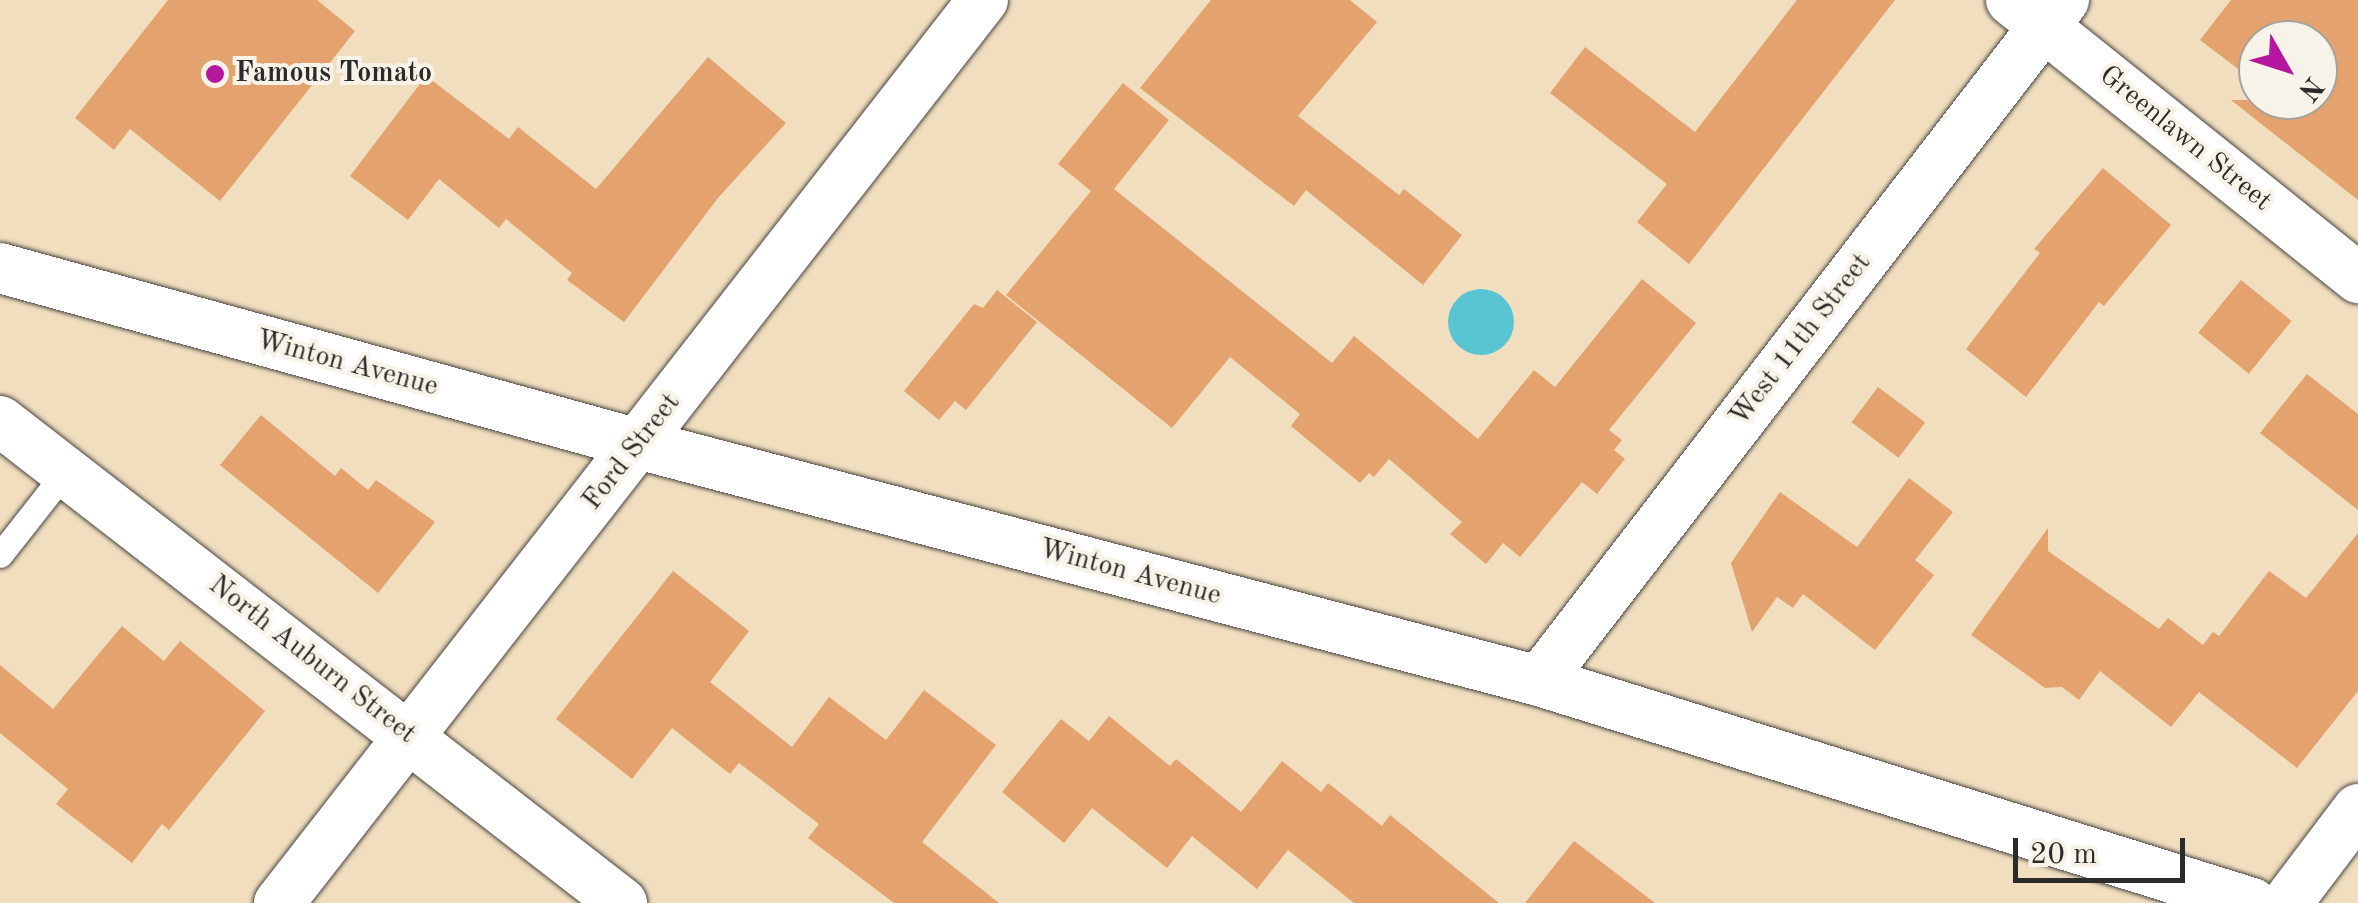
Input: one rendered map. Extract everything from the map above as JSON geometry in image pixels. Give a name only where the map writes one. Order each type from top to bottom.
[{"type":"street","name":"Ford Street","points":[[279,903],[983,0]]},
{"type":"street","name":"Greenlawn Street","points":[[2040,8],[2358,278]]},
{"type":"street","name":"West 11th Street","points":[[1539,680],[2040,8]]},
{"type":"street","name":"Winton Avenue","points":[[0,268],[638,444],[1539,680],[2252,903]]},
{"type":"street","name":"North Auburn Street","points":[[0,421],[622,903]]},
{"type":"street","points":[[2287,903],[2358,808]]},
{"type":"lane","points":[[0,555],[67,470]]},
{"type":"water","points":[[1481,289],[1504,299],[1514,322],[1504,345],[1481,355],[1458,345],[1448,322],[1458,299]]},
{"type":"building","name":"Famous Tomato","points":[[168,0],[317,0],[355,31],[220,201],[130,129],[114,150],[75,118]]},
{"type":"building","points":[[1211,0],[1350,0],[1377,22],[1298,116],[1399,195],[1404,189],[1462,235],[1423,285],[1306,190],[1294,206],[1140,88]]},
{"type":"building","points":[[1797,0],[1895,0],[1689,264],[1637,222],[1667,184],[1550,93],[1585,47],[1695,132]]},
{"type":"building","points":[[2231,0],[2358,0],[2358,200],[2256,120],[2338,120],[2338,20],[2238,20],[2238,69],[2200,40]]},
{"type":"building","points":[[708,57],[786,123],[718,198],[624,322],[567,280],[572,273],[506,219],[499,228],[439,179],[408,220],[350,176],[426,76],[509,139],[518,127],[596,189]]},
{"type":"building","points":[[1123,83],[1169,120],[1114,189],[1332,363],[1354,336],[1478,439],[1534,370],[1555,387],[1642,279],[1696,323],[1609,430],[1622,440],[1614,450],[1625,459],[1597,494],[1582,482],[1520,557],[1503,543],[1486,564],[1450,534],[1462,522],[1389,459],[1374,477],[1369,473],[1360,483],[1291,426],[1300,414],[1230,357],[1172,428],[1006,295],[1091,191],[1058,164]]},
{"type":"building","points":[[2103,168],[2171,225],[2104,306],[2099,302],[2026,397],[1966,349],[2040,253],[2034,249]]},
{"type":"building","points":[[2241,280],[2292,321],[2249,374],[2198,333]]},
{"type":"building","points":[[997,290],[1037,322],[966,410],[955,401],[939,420],[904,391],[974,304],[983,308]]},
{"type":"building","points":[[2307,374],[2358,414],[2358,510],[2260,433]]},
{"type":"building","points":[[1878,387],[1925,423],[1899,458],[1852,422]]},
{"type":"building","points":[[261,415],[335,476],[341,468],[368,490],[376,480],[435,522],[378,593],[220,465]]},
{"type":"building","points":[[1909,478],[1953,512],[1915,560],[1934,575],[1875,650],[1803,594],[1793,608],[1777,597],[1752,632],[1731,563],[1780,492],[1857,547]]},
{"type":"building","points":[[2048,528],[2048,551],[2159,629],[2168,618],[2203,645],[2213,632],[2219,636],[2269,571],[2306,598],[2358,533],[2358,691],[2297,768],[2199,692],[2171,727],[2100,671],[2079,700],[2062,687],[2045,688],[1971,635]]},
{"type":"building","points":[[673,571],[749,631],[710,682],[792,747],[829,697],[886,740],[924,690],[996,745],[922,842],[999,903],[894,903],[808,838],[819,824],[739,763],[730,774],[672,728],[632,779],[556,719]]},
{"type":"building","points":[[122,626],[164,661],[180,641],[265,711],[169,830],[162,824],[132,863],[56,804],[68,789],[0,733],[0,665],[53,709]]},
{"type":"building","points":[[1109,716],[1170,766],[1176,759],[1241,812],[1282,761],[1321,792],[1328,783],[1382,826],[1390,815],[1499,903],[1354,903],[1288,850],[1257,889],[1192,836],[1167,868],[1092,808],[1064,843],[1002,792],[1061,719],[1089,741]]},
{"type":"building","points":[[1574,841],[1655,903],[1525,903]]},
{"type":"place","name":"Famous Tomato","points":[[215,74]]}]
